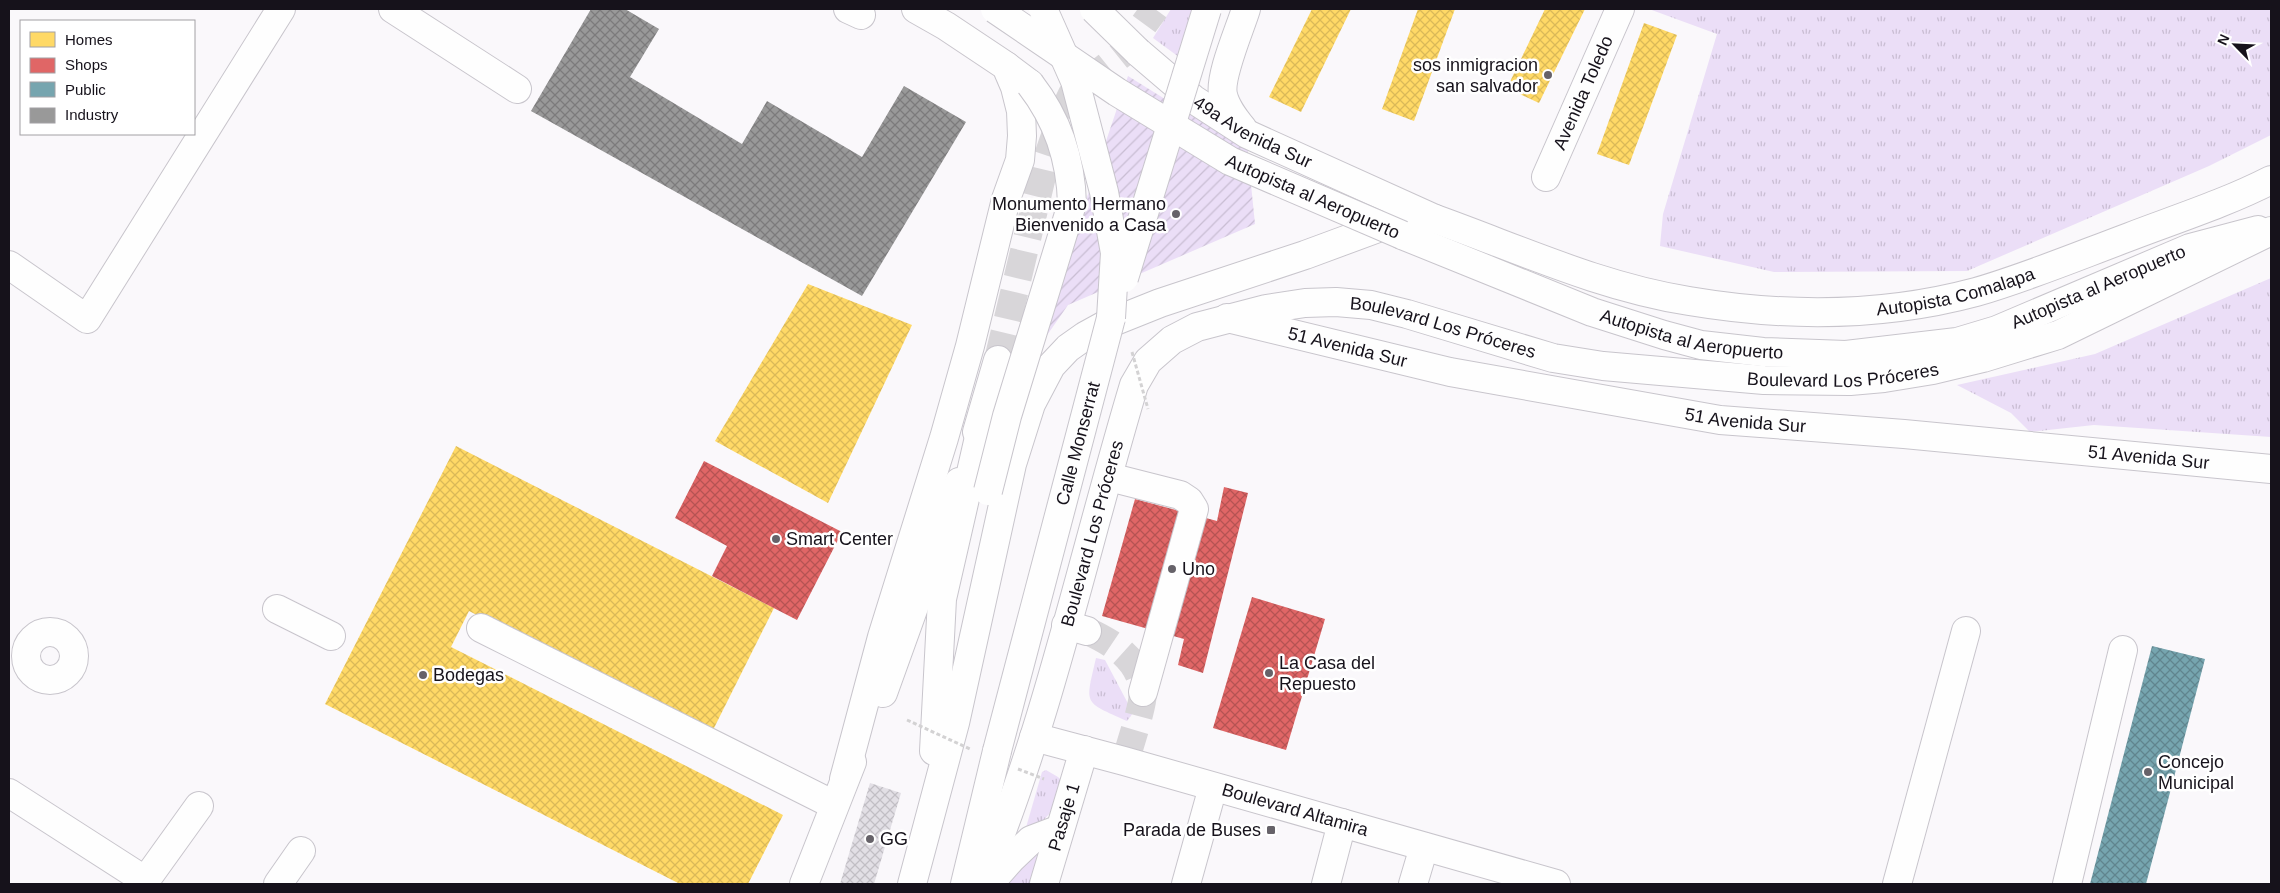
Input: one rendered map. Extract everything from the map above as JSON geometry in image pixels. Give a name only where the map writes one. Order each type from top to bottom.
[{"type":"main road","points":[[9,265],[87,319],[281,9]]},
{"type":"main road","points":[[393,9],[517,89]]},
{"type":"main road","points":[[916,9],[946,26],[1030,84],[1044,101],[1054,120],[1065,149],[1072,178],[1072,204],[1007,416],[988,491],[968,586],[965,629],[966,669]]},
{"type":"main road","name":"Autopista al Aeropuerto","points":[[994,9],[1137,105],[1230,160],[1402,235],[1592,312],[1664,335],[1701,344],[1763,352],[1846,355],[1957,342],[1997,330],[2190,248],[2271,227]]},
{"type":"main road","points":[[1043,9],[1075,81],[1104,192],[1115,253],[1111,318]]},
{"type":"main road","name":"49a Avenida Sur","points":[[1094,9],[1138,52],[1193,99],[1247,134],[1435,219]]},
{"type":"main road","name":"Calle Monserrat","points":[[965,884],[996,752],[1111,318],[1207,9]]},
{"type":"main road","points":[[1246,9],[1224,77],[1223,94],[1232,116],[1247,134]]},
{"type":"main road","name":"Avenida Toledo","points":[[1546,177],[1620,9]]},
{"type":"main road","points":[[844,779],[882,637],[944,438],[970,346],[1006,199],[1020,160],[1022,136],[1021,111],[1006,66]]},
{"type":"main road","name":"Autopista Comalapa","points":[[1435,219],[1564,269],[1623,286],[1688,301],[1762,310],[1828,312],[1903,307],[1974,292],[2021,278],[2254,189],[2271,180]]},
{"type":"main road","points":[[912,884],[930,819],[966,669],[1012,464],[1031,404],[1051,366],[1068,348],[1105,325],[1160,303],[1305,255],[1397,221],[1413,218],[1435,219]]},
{"type":"main road","name":"Boulevard Los Próceres","points":[[980,884],[996,848],[1034,737],[1076,628],[1109,476],[1134,385],[1148,361],[1172,340],[1197,327],[1227,318],[1305,303],[1354,303],[1407,314],[1553,358],[1603,366],[1764,380],[1850,381],[1933,370],[1983,358],[2058,335],[2271,231]]},
{"type":"main road","name":"51 Avenida Sur","points":[[1227,318],[1450,372],[1720,420],[1904,434],[2271,469]]},
{"type":"main road","points":[[930,819],[942,599],[998,360]]},
{"type":"main road","points":[[804,884],[844,779],[892,669],[985,410]]},
{"type":"main road","points":[[1109,476],[1180,495],[1189,501],[1194,509],[1143,692]]},
{"type":"main road","points":[[277,609],[331,636]]},
{"type":"main road","points":[[481,628],[834,805]]},
{"type":"main road","points":[[1897,884],[1966,631]]},
{"type":"main road","points":[[2067,884],[2123,650]]},
{"type":"main road","name":"Boulevard Altamira","points":[[1034,737],[1084,750],[1127,755],[1213,787],[1556,884]]},
{"type":"main road","name":"Pasaje 1","points":[[1044,884],[1084,750]]},
{"type":"main road","points":[[1186,884],[1213,787]]},
{"type":"main road","points":[[9,793],[144,882],[199,806]]},
{"type":"main road","points":[[1326,884],[1342,823]]},
{"type":"main road","points":[[989,884],[1031,840],[1060,829]]},
{"type":"main road","points":[[1413,884],[1424,846]]},
{"type":"main road","points":[[278,884],[301,850]]},
{"type":"green space","points":[[1171,9],[1199,9],[1183,60],[1153,38]]},
{"type":"green space","points":[[1649,9],[2271,9],[2271,135],[2209,166],[1967,271],[1774,272],[1660,246],[1663,214],[1717,34]]},
{"type":"green space","points":[[1128,76],[1189,114],[1247,145],[1255,224],[1068,305],[1034,354]]},
{"type":"green space","points":[[2271,278],[2271,437],[2094,425],[2030,432],[2011,413],[1957,385],[2095,354]]},
{"type":"green space","points":[[1096,658],[1105,660],[1133,713],[1127,721],[1095,705],[1091,700],[1089,694],[1090,685]]},
{"type":"green space","points":[[1046,770],[1063,782],[1056,807],[1030,834],[1025,831],[1042,772]]},
{"type":"green space","points":[[1037,851],[1041,851],[1033,884],[1008,884],[1017,869]]},
{"type":"building: Homes","points":[[1312,9],[1351,9],[1301,112],[1269,97]]},
{"type":"building: Homes","points":[[1418,9],[1455,9],[1414,121],[1382,109]]},
{"type":"building: Homes","points":[[1545,9],[1585,9],[1539,103],[1507,88]]},
{"type":"building: Homes","points":[[1644,23],[1677,35],[1629,165],[1597,154]]},
{"type":"building: Homes","points":[[808,284],[912,325],[828,503],[715,441]]},
{"type":"building: Homes","name":"Bodegas","points":[[456,446],[774,608],[711,734],[469,611],[451,647],[783,815],[748,884],[680,884],[325,704]]},
{"type":"building: Shops","name":"Smart Center","points":[[704,461],[842,532],[797,620],[712,576],[727,546],[675,518]]},
{"type":"building: Shops","name":"Uno","points":[[1224,487],[1248,493],[1203,673],[1178,665],[1184,639],[1102,616],[1135,499],[1217,521]]},
{"type":"building: Shops","name":"La Casa del Repuesto","points":[[1252,597],[1325,619],[1286,750],[1213,728]]},
{"type":"building: Public","name":"Concejo Municipal","points":[[2152,646],[2205,659],[2146,884],[2090,884]]},
{"type":"building: Industry","points":[[591,9],[625,9],[659,29],[630,77],[742,144],[767,101],[862,157],[904,86],[966,122],[862,296],[531,111]]},
{"type":"building: Other","name":"GG","points":[[870,783],[901,793],[874,884],[840,884]]},
{"type":"tunnel","points":[[998,360],[1044,168],[1062,115],[1072,94],[1122,54],[1155,9]]},
{"type":"tunnel","points":[[1087,631],[1106,641],[1124,654],[1137,671],[1141,681],[1143,692],[1141,704],[1129,749]]},
{"type":"place","name":"sos inmigracion san salvador","points":[[1548,75]]},
{"type":"place","name":"Monumento Hermano Bienvenido a Casa","points":[[1176,214]]},
{"type":"place","name":"Smart Center","points":[[776,539]]},
{"type":"place","name":"Uno","points":[[1172,569]]},
{"type":"place","name":"La Casa del Repuesto","points":[[1269,673]]},
{"type":"place","name":"Bodegas","points":[[423,675]]},
{"type":"place","name":"Concejo Municipal","points":[[2148,772]]},
{"type":"place","name":"Parada de Buses","points":[[1271,830]]},
{"type":"place","name":"GG","points":[[870,839]]}]
